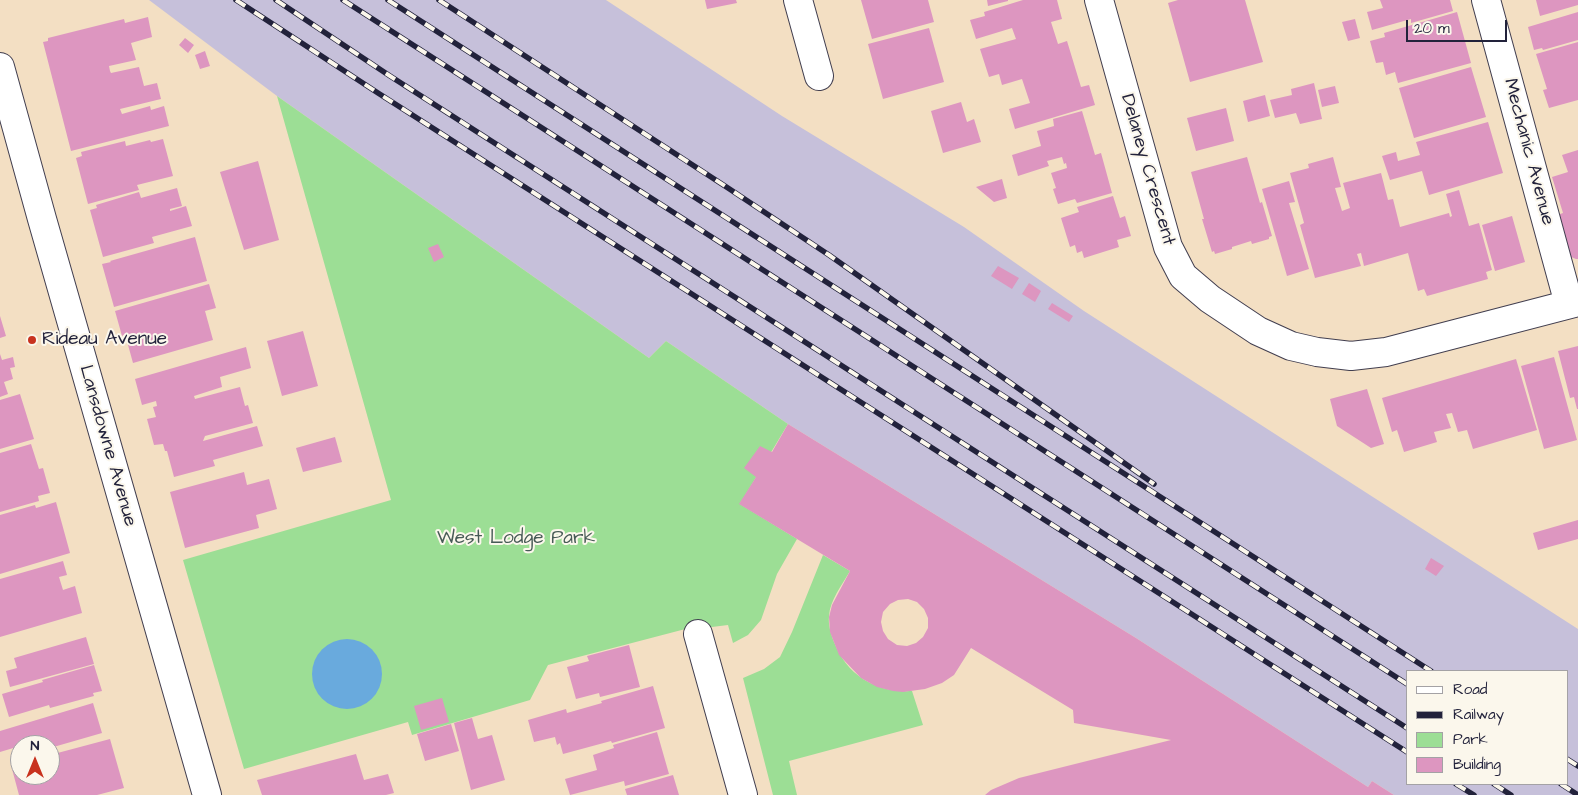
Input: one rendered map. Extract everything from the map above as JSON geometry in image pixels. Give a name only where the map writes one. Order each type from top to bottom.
[{"type":"street","points":[[798,0],[819,76]]},
{"type":"street","name":"Delaney Crescent","points":[[1099,0],[1168,247],[1183,276],[1210,299],[1250,325],[1291,346],[1317,352],[1351,356],[1386,352],[1574,303]]},
{"type":"street","name":"Mechanic Avenue","points":[[1486,0],[1574,303]]},
{"type":"street","name":"Lansdowne Avenue","points":[[0,67],[207,795]]},
{"type":"street","points":[[698,634],[743,795]]},
{"type":"shaded area","points":[[149,0],[606,0],[782,116],[964,227],[1084,311],[1578,629],[1578,795],[1394,795],[1372,781],[1368,787],[1136,638],[788,424],[666,341],[649,358],[277,96]]},
{"type":"green space","name":"West Lodge Park","points":[[277,96],[649,358],[666,341],[788,424],[740,504],[797,539],[777,574],[761,620],[748,635],[733,643],[728,625],[696,629],[693,627],[548,665],[530,700],[412,735],[408,722],[244,769],[183,560],[391,500]]},
{"type":"green space","points":[[823,555],[850,571],[834,598],[829,616],[831,633],[840,654],[855,673],[865,680],[887,689],[912,691],[923,725],[789,761],[797,795],[773,795],[743,678],[764,669],[780,657]]},
{"type":"water","points":[[347,639],[366,645],[376,655],[382,674],[376,693],[366,703],[347,709],[328,703],[318,693],[312,674],[318,655],[328,645]]},
{"type":"building","points":[[705,0],[736,0],[737,3],[707,9]]},
{"type":"building","points":[[861,0],[928,0],[934,22],[872,39]]},
{"type":"building","points":[[987,0],[1008,0],[1008,1],[988,6]]},
{"type":"building","points":[[1023,0],[1057,0],[1062,19],[1051,22],[1058,44],[1067,41],[1081,87],[1089,85],[1095,105],[1015,129],[1009,109],[1030,103],[1022,79],[1002,85],[999,74],[989,77],[980,49],[1016,39],[1012,28],[976,39],[970,20],[985,16],[984,12]]},
{"type":"building","points":[[1178,0],[1245,0],[1263,62],[1190,82],[1168,3]]},
{"type":"building","points":[[1380,0],[1450,0],[1453,11],[1411,23],[1411,19],[1372,30],[1367,12],[1383,8]]},
{"type":"building","points":[[1536,0],[1578,0],[1578,5],[1540,16]]},
{"type":"building","points":[[1457,12],[1471,63],[1398,83],[1395,72],[1386,75],[1383,62],[1376,63],[1370,41],[1385,37],[1384,33]]},
{"type":"building","points":[[1578,12],[1578,40],[1543,50],[1542,48],[1534,50],[1528,27]]},
{"type":"building","points":[[148,17],[152,37],[131,43],[136,60],[109,66],[111,73],[139,67],[144,86],[157,83],[161,99],[120,109],[122,114],[150,106],[151,110],[164,106],[169,126],[71,151],[43,42],[48,41],[48,38],[124,19],[125,23]]},
{"type":"building","points":[[1355,19],[1360,38],[1348,41],[1342,22]]},
{"type":"building","points":[[929,28],[944,82],[883,99],[868,44]]},
{"type":"building","points":[[185,38],[194,45],[188,53],[179,45]]},
{"type":"building","points":[[1578,42],[1578,100],[1549,108],[1543,90],[1547,89],[1536,54]]},
{"type":"building","points":[[205,51],[210,66],[200,69],[195,55]]},
{"type":"building","points":[[1471,67],[1486,117],[1414,138],[1399,88]]},
{"type":"building","points":[[1314,83],[1322,119],[1300,124],[1296,113],[1275,118],[1270,100],[1292,95],[1291,89]]},
{"type":"building","points":[[1335,86],[1339,103],[1322,107],[1318,90]]},
{"type":"building","points":[[1265,95],[1270,116],[1248,122],[1243,101]]},
{"type":"building","points":[[961,102],[967,122],[974,119],[981,142],[943,153],[931,111]]},
{"type":"building","points":[[1226,108],[1234,141],[1196,151],[1187,118]]},
{"type":"building","points":[[1082,111],[1095,155],[1101,153],[1112,193],[1077,203],[1075,199],[1058,204],[1053,189],[1056,188],[1051,173],[1067,168],[1062,157],[1047,161],[1049,166],[1018,176],[1012,155],[1041,146],[1037,131],[1054,126],[1053,119]]},
{"type":"building","points":[[1488,122],[1503,173],[1429,195],[1422,171],[1390,180],[1382,156],[1396,152],[1398,161],[1420,155],[1416,142]]},
{"type":"building","points":[[163,139],[173,176],[137,185],[139,190],[88,204],[76,158],[82,156],[81,152],[125,141],[126,146]]},
{"type":"building","points":[[1578,150],[1578,259],[1576,259],[1571,257],[1557,215],[1563,213],[1552,177],[1568,172],[1562,155]]},
{"type":"building","points":[[1247,157],[1272,236],[1269,239],[1252,244],[1251,241],[1215,254],[1214,251],[1212,252],[1202,219],[1204,219],[1191,172]]},
{"type":"building","points":[[1333,157],[1341,187],[1335,188],[1342,211],[1350,208],[1343,183],[1381,173],[1388,200],[1393,199],[1400,227],[1449,213],[1450,217],[1452,216],[1446,194],[1459,190],[1469,226],[1479,223],[1492,270],[1486,272],[1488,279],[1427,296],[1424,289],[1418,291],[1408,253],[1364,266],[1361,253],[1357,254],[1361,266],[1315,278],[1300,225],[1304,223],[1290,173],[1309,168],[1308,164]]},
{"type":"building","points":[[258,161],[279,240],[244,250],[220,172]]},
{"type":"building","points":[[1002,179],[1007,198],[994,202],[976,187]]},
{"type":"building","points":[[1289,181],[1295,202],[1289,203],[1309,269],[1287,276],[1262,189]]},
{"type":"building","points":[[177,188],[182,206],[170,209],[170,211],[186,206],[192,226],[152,237],[154,243],[103,257],[90,210],[97,208],[96,205],[139,192],[141,198]]},
{"type":"building","points":[[1113,196],[1120,218],[1125,216],[1131,236],[1117,240],[1119,247],[1084,258],[1082,251],[1077,253],[1075,245],[1070,247],[1061,218],[1079,212],[1077,207]]},
{"type":"building","points":[[1512,216],[1525,262],[1495,271],[1482,225]]},
{"type":"building","points":[[195,237],[207,281],[114,307],[102,264]]},
{"type":"building","points":[[438,244],[444,257],[434,262],[428,248]]},
{"type":"building","points":[[998,266],[1019,278],[1012,289],[991,276]]},
{"type":"building","points":[[1029,283],[1041,291],[1035,302],[1022,294]]},
{"type":"building","points":[[209,284],[216,308],[205,311],[213,340],[133,363],[125,334],[122,336],[115,311]]},
{"type":"building","points":[[1052,303],[1073,316],[1069,322],[1048,309]]},
{"type":"building","points":[[0,316],[6,336],[0,338]]},
{"type":"building","points":[[303,331],[318,386],[282,396],[267,341]]},
{"type":"building","points":[[1578,346],[1577,409],[1574,397],[1570,398],[1558,351]]},
{"type":"building","points":[[246,347],[251,368],[220,377],[222,387],[194,396],[195,399],[240,387],[245,406],[248,405],[253,423],[205,436],[203,441],[257,426],[263,446],[213,460],[215,466],[174,477],[167,451],[165,451],[163,444],[154,445],[147,419],[156,417],[153,407],[157,406],[156,401],[142,405],[135,379]]},
{"type":"building","points":[[0,354],[2,360],[13,357],[15,367],[10,368],[13,379],[4,382],[8,394],[0,397]]},
{"type":"building","points":[[1554,357],[1577,440],[1544,449],[1521,366]]},
{"type":"building","points":[[1516,359],[1537,430],[1473,449],[1467,430],[1458,432],[1452,413],[1446,414],[1451,428],[1434,432],[1437,442],[1404,452],[1397,430],[1392,432],[1382,398]]},
{"type":"building","points":[[1367,389],[1384,444],[1371,448],[1337,426],[1330,399]]},
{"type":"building","points":[[20,394],[34,439],[0,449],[0,400]]},
{"type":"building","points":[[788,424],[1136,638],[1368,787],[1372,781],[1394,795],[985,795],[991,790],[1019,778],[1171,740],[1074,723],[1073,710],[971,648],[954,675],[942,683],[925,689],[903,692],[893,691],[877,687],[861,678],[839,655],[830,632],[829,617],[832,605],[850,571],[739,504],[756,477],[744,468],[760,446],[772,452]],"holes":[[[908,599],[917,602],[924,609],[928,618],[928,628],[923,637],[916,643],[907,646],[897,645],[888,639],[883,631],[881,622],[883,612],[890,604],[898,600]]]},
{"type":"building","points":[[335,437],[342,462],[303,472],[296,448]]},
{"type":"building","points":[[31,444],[39,469],[43,468],[50,493],[38,496],[39,501],[0,512],[0,453]]},
{"type":"building","points":[[244,472],[247,485],[269,479],[277,509],[256,515],[259,528],[185,548],[170,492]]},
{"type":"building","points":[[56,502],[70,553],[0,574],[0,515],[35,505],[36,508]]},
{"type":"building","points":[[1578,520],[1578,539],[1538,550],[1533,533]]},
{"type":"building","points":[[1431,558],[1444,566],[1436,576],[1425,569]]},
{"type":"building","points":[[63,561],[67,575],[59,577],[63,590],[75,586],[82,613],[0,637],[0,579]]},
{"type":"building","points":[[86,637],[94,664],[10,687],[6,671],[17,668],[14,658]]},
{"type":"building","points":[[629,645],[640,687],[600,697],[599,693],[576,699],[567,667],[589,661],[587,656]]},
{"type":"building","points":[[94,665],[102,691],[93,693],[94,696],[50,708],[49,705],[9,717],[2,694]]},
{"type":"building","points":[[653,686],[665,728],[563,754],[560,743],[557,745],[555,737],[534,742],[528,720],[566,709],[567,713]]},
{"type":"building","points":[[442,698],[449,722],[421,730],[414,706]]},
{"type":"building","points":[[93,703],[102,733],[60,745],[60,735],[10,735],[10,749],[0,752],[0,731]]},
{"type":"building","points":[[472,718],[478,739],[492,735],[505,780],[471,790],[454,723]]},
{"type":"building","points":[[451,724],[459,751],[425,761],[417,734]]},
{"type":"building","points":[[657,732],[669,774],[625,786],[624,781],[570,795],[565,779],[597,770],[593,755],[614,748],[613,745]]},
{"type":"building","points":[[110,739],[124,788],[97,795],[19,795],[16,785],[60,785],[60,752]]},
{"type":"building","points":[[356,754],[364,780],[388,774],[394,793],[386,795],[262,795],[257,780]]},
{"type":"building","points":[[673,775],[679,795],[627,795],[625,789]]},
{"type":"railway","points":[[236,0],[378,93],[1406,751]]},
{"type":"railway","points":[[276,0],[390,76],[1406,727]]},
{"type":"railway","points":[[343,0],[1406,683]]},
{"type":"railway","points":[[388,0],[1429,670]]},
{"type":"railway","points":[[439,0],[829,255],[1154,484]]},
{"type":"railway","points":[[1568,760],[1578,766]]},
{"type":"railway","points":[[1458,785],[1474,795]]},
{"type":"railway","points":[[1496,785],[1511,795]]},
{"type":"railway","points":[[1563,785],[1578,795]]},
{"type":"place","name":"Rideau Avenue","points":[[32,340]]}]
